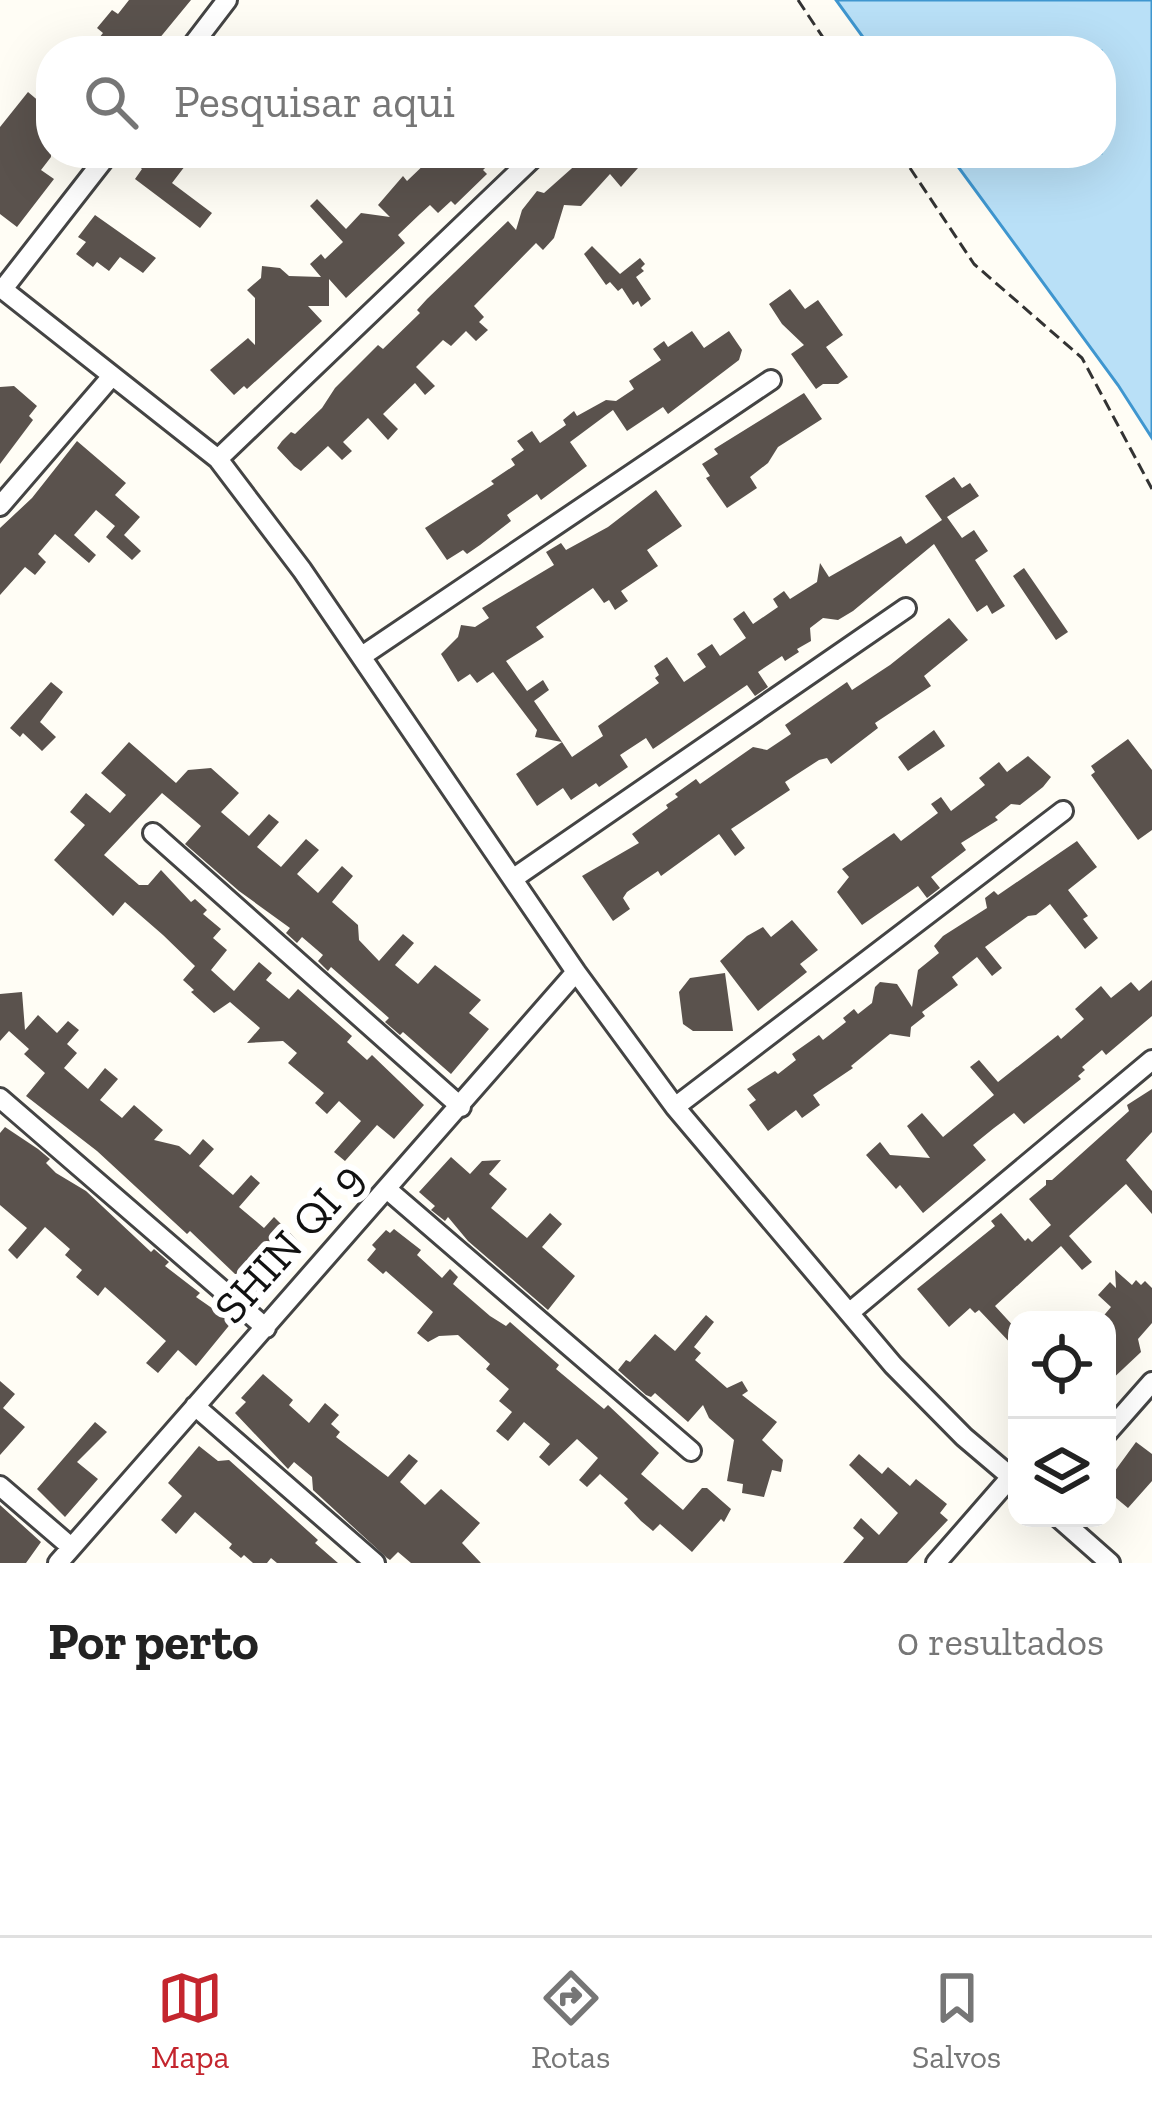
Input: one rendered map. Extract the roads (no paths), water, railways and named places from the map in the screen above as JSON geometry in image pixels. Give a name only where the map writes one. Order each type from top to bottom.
[{"type":"street","points":[[199,36],[227,0]]},
{"type":"street","points":[[97,168],[2,288],[218,459],[362,656],[576,972],[675,1107],[928,1402],[1008,1475]]},
{"type":"street","points":[[218,459],[522,168]]},
{"type":"street","points":[[0,506],[112,376]]},
{"type":"street","points":[[362,656],[771,380]]},
{"type":"street","points":[[514,878],[906,608]]},
{"type":"street","points":[[675,1107],[1063,811]]},
{"type":"street","points":[[153,833],[461,1107]]},
{"type":"street","name":"SHIN QI 9","points":[[65,1555],[576,972]]},
{"type":"street","points":[[849,1313],[1152,1060]]},
{"type":"street","points":[[0,1097],[266,1328]]},
{"type":"street","points":[[388,1190],[691,1450]]},
{"type":"street","points":[[1116,1422],[1152,1382]]},
{"type":"street","points":[[195,1406],[375,1563]]},
{"type":"street","points":[[0,1486],[65,1555]]},
{"type":"street","points":[[936,1563],[1008,1486]]},
{"type":"street","points":[[1069,1527],[1110,1563]]},
{"type":"water","points":[[836,0],[1152,0],[1152,438],[959,168],[1116,168],[1116,36],[862,36]]}]
